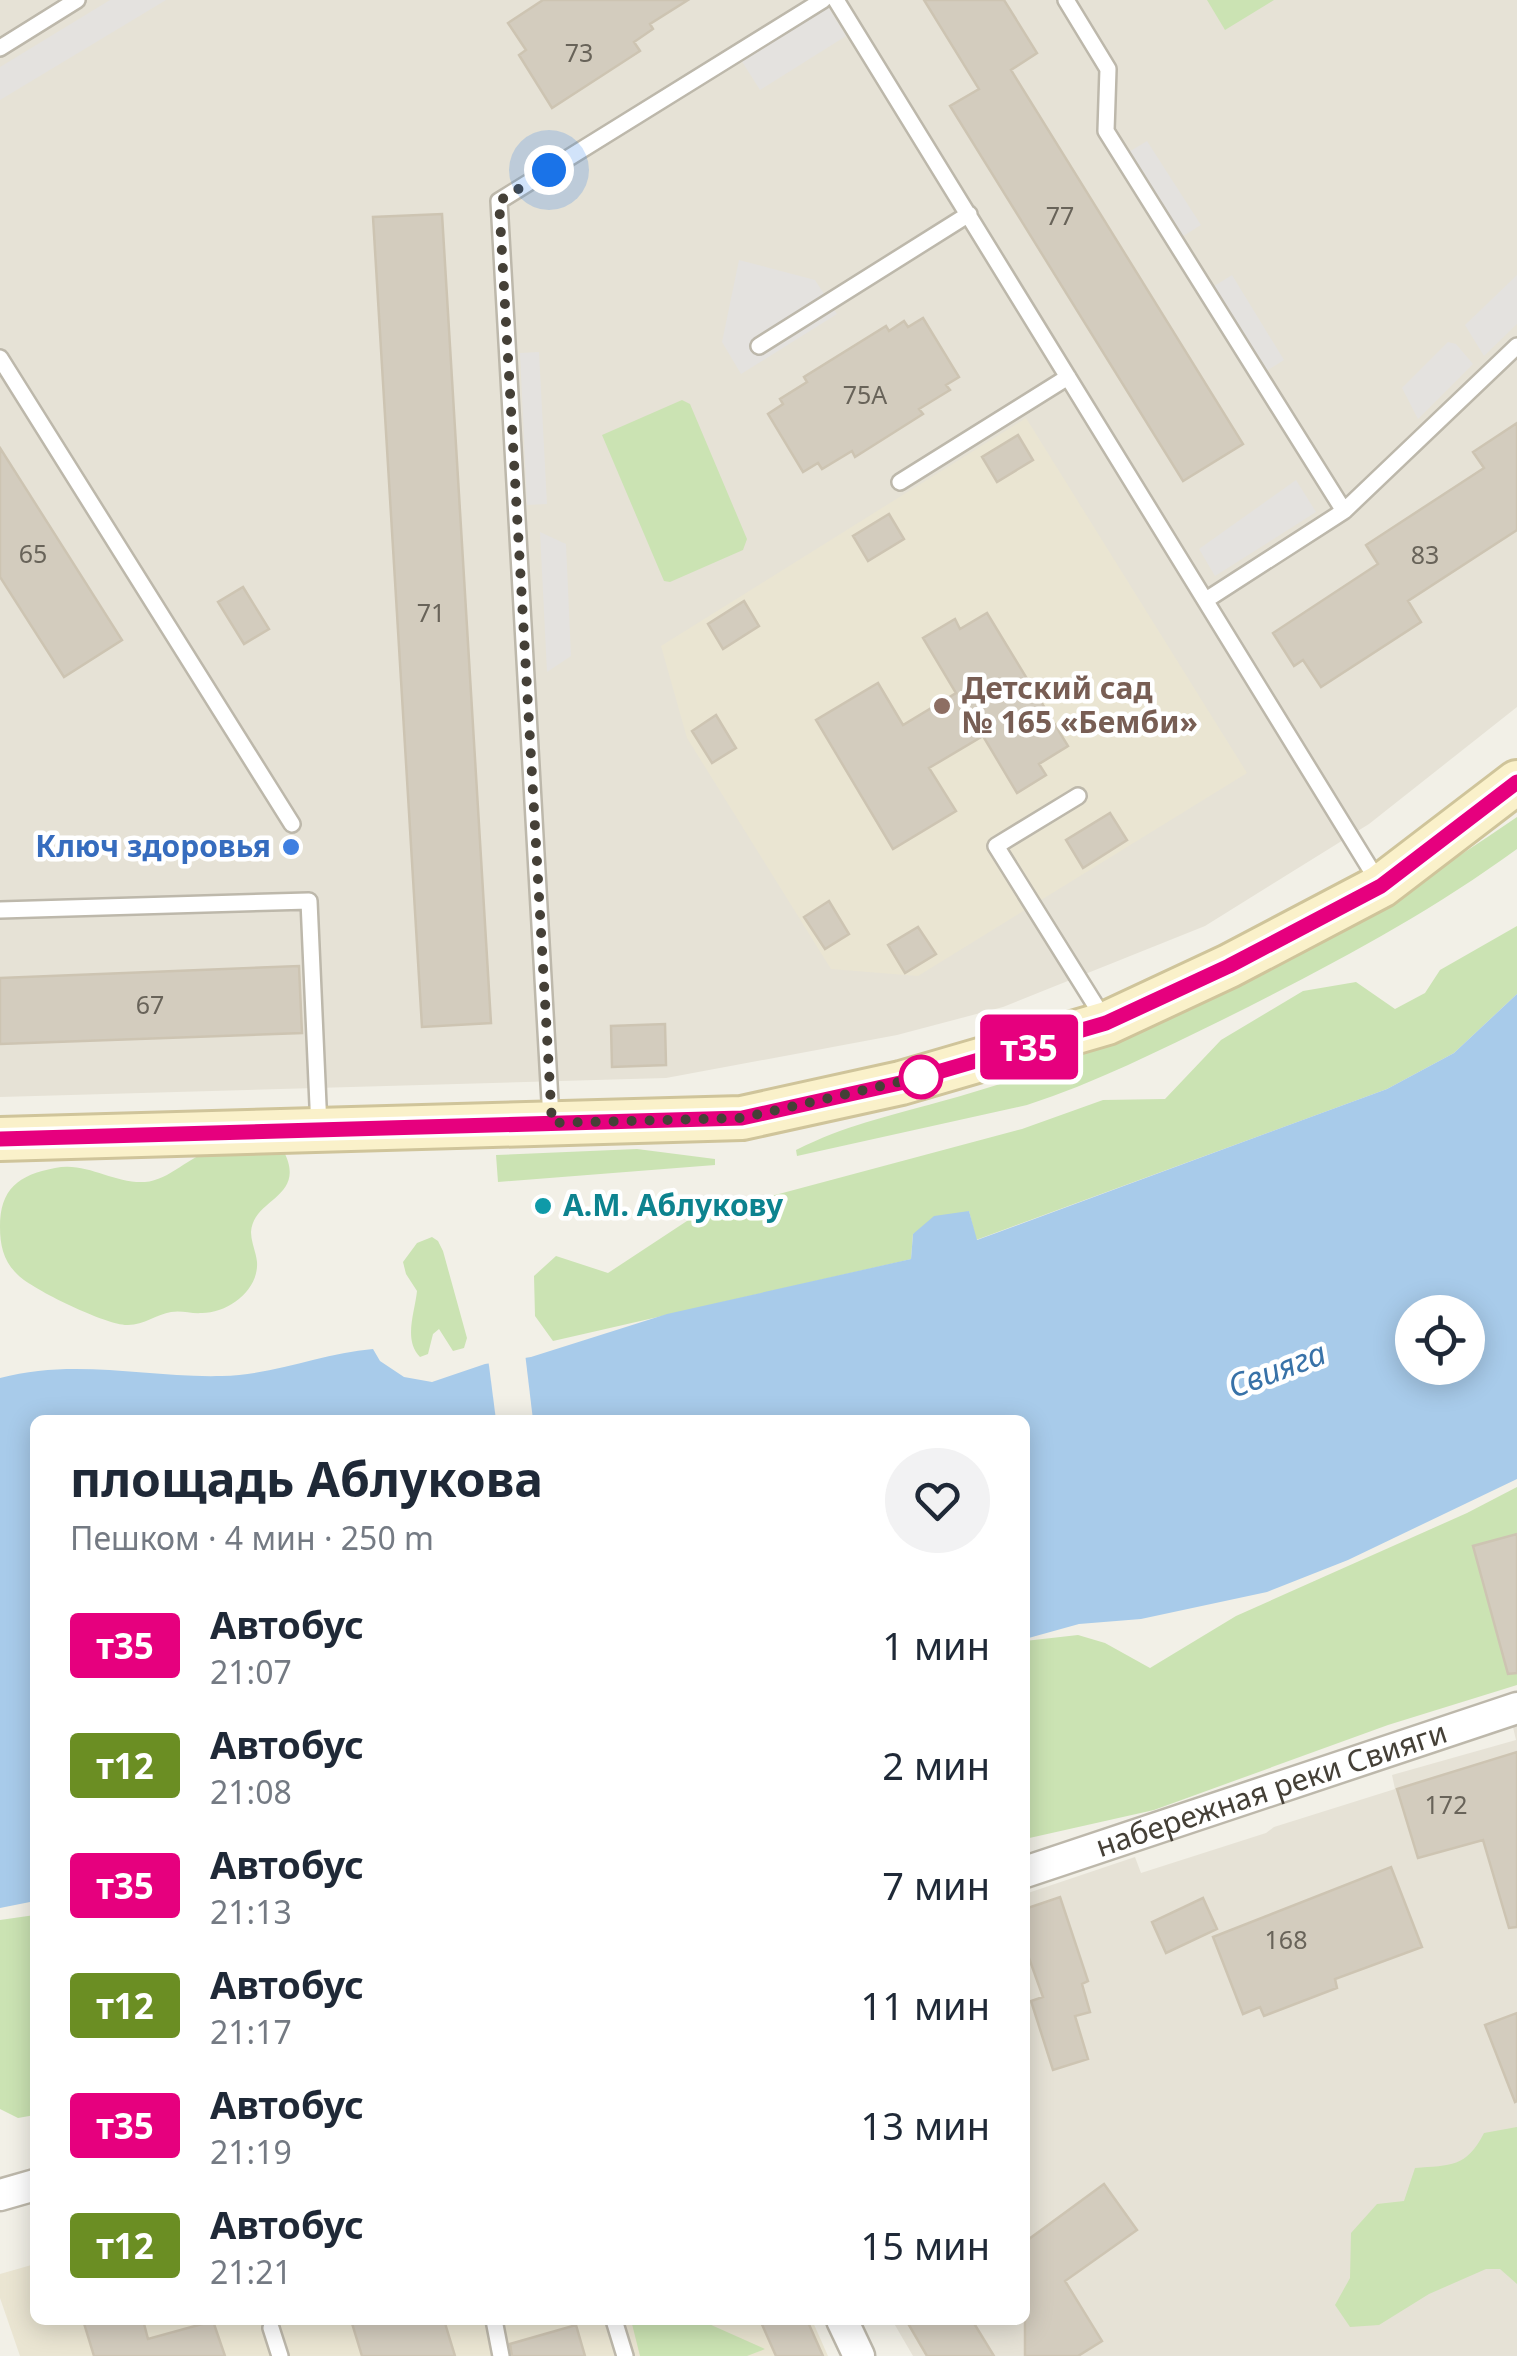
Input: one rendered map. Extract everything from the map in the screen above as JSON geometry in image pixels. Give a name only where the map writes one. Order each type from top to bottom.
[{"type":"street","points":[[0,1139],[742,1118],[900,1083],[1106,1023],[1229,966],[1381,886],[1517,782]]},
{"type":"street","name":"набережная реки Свияги","points":[[1030,1870],[1517,1708]]},
{"type":"street","points":[[0,2195],[30,2186]]},
{"type":"street","points":[[844,2325],[859,2356]]},
{"type":"lane","points":[[0,48],[77,0]]},
{"type":"lane","points":[[788,0],[798,16]]},
{"type":"lane","points":[[552,1123],[499,201],[823,0]]},
{"type":"lane","points":[[836,0],[1381,886]]},
{"type":"lane","points":[[1066,0],[1108,69],[1106,131],[1344,511]]},
{"type":"lane","points":[[759,346],[970,214]]},
{"type":"lane","points":[[1206,600],[1344,511],[1517,346]]},
{"type":"lane","points":[[0,358],[292,824]]},
{"type":"lane","points":[[900,482],[1068,377]]},
{"type":"lane","points":[[1078,796],[996,846],[1106,1023]]},
{"type":"lane","points":[[0,910],[309,901],[319,1128]]},
{"type":"lane","points":[[495,2325],[501,2356]]},
{"type":"lane","points":[[616,2325],[626,2356]]},
{"type":"lane","points":[[272,2328],[280,2356]]},
{"type":"shaded area","points":[[0,0],[1517,0],[1517,707],[1369,824],[1205,926],[1003,1007],[897,1035],[666,1078],[0,1097]]},
{"type":"shaded area","points":[[110,0],[166,0],[0,100],[0,67]]},
{"type":"shaded area","points":[[827,5],[846,36],[760,90],[741,60]]},
{"type":"shaded area","points":[[1147,141],[1201,225],[1180,238],[1127,153]]},
{"type":"shaded area","points":[[739,260],[815,280],[837,314],[741,374],[722,342]]},
{"type":"shaded area","points":[[1232,275],[1284,360],[1263,373],[1211,288]]},
{"type":"shaded area","points":[[1517,275],[1517,324],[1484,356],[1465,325]]},
{"type":"shaded area","points":[[1448,342],[1456,344],[1473,364],[1418,419],[1402,388]]},
{"type":"shaded area","points":[[539,352],[547,504],[527,505],[520,353]]},
{"type":"shaded area","name":"Детский сад № 165 «Бемби»","points":[[1026,418],[1247,773],[918,976],[831,969],[687,738],[661,646]]},
{"type":"shaded area","points":[[1296,480],[1316,512],[1215,576],[1199,549]]},
{"type":"shaded area","points":[[540,532],[566,544],[571,656],[547,672]]},
{"type":"shaded area","points":[[1517,1725],[1517,2356],[913,2356],[895,2325],[1030,2325],[1030,1892],[1135,1857],[1141,1873],[1395,1789],[1392,1775],[1516,1740],[1513,1727]]},
{"type":"shaded area","points":[[30,2265],[30,2325],[814,2325],[828,2356],[20,2356],[0,2298],[0,2274]]},
{"type":"green space","points":[[1207,0],[1274,0],[1225,30]]},
{"type":"green space","points":[[682,400],[690,404],[747,539],[743,550],[670,582],[664,581],[602,435]]},
{"type":"green space","points":[[1517,817],[1517,849],[1447,897],[1337,960],[1151,1054],[1027,1105],[797,1156],[796,1150],[832,1134],[1035,1072],[1203,1002],[1363,916]]},
{"type":"green space","points":[[1517,926],[1517,994],[1454,1053],[1387,1089],[976,1240],[969,1211],[913,1234],[911,1259],[553,1341],[535,1316],[534,1276],[556,1256],[608,1273],[693,1217],[1022,1129],[1103,1100],[1165,1099],[1221,1040],[1303,991],[1356,982],[1395,1009],[1425,993],[1440,970]]},
{"type":"green space","points":[[282,1148],[289,1177],[278,1196],[254,1220],[251,1236],[257,1262],[253,1282],[240,1298],[222,1309],[171,1312],[134,1325],[118,1324],[88,1314],[39,1289],[18,1275],[4,1253],[0,1227],[3,1203],[14,1186],[31,1175],[66,1167],[145,1182],[163,1177],[213,1150]]},
{"type":"green space","points":[[637,1149],[715,1159],[715,1165],[498,1182],[496,1155]]},
{"type":"green space","points":[[432,1237],[443,1251],[467,1338],[464,1348],[453,1351],[439,1329],[433,1334],[428,1354],[420,1357],[411,1334],[417,1291],[403,1262],[417,1243]]},
{"type":"green space","points":[[1517,1487],[1517,1685],[1388,1725],[1154,1810],[1030,1838],[1030,1640],[1078,1635],[1105,1643],[1150,1668],[1236,1616]]},
{"type":"green space","points":[[30,1916],[30,2116],[18,2118],[0,2109],[0,1920]]},
{"type":"green space","points":[[1517,2127],[1517,2284],[1500,2269],[1486,2269],[1429,2294],[1379,2325],[1350,2327],[1335,2305],[1350,2278],[1351,2233],[1377,2204],[1404,2201],[1415,2168],[1464,2159],[1484,2133]]},
{"type":"green space","points":[[632,2325],[711,2325],[765,2349],[747,2356],[640,2356]]},
{"type":"water","name":"Свияга","points":[[1517,994],[1517,1479],[1348,1560],[1267,1592],[1141,1619],[1079,1624],[1030,1638],[1030,1415],[30,1415],[30,1902],[0,1908],[0,1378],[84,1369],[242,1375],[373,1349],[380,1361],[404,1377],[432,1382],[485,1364],[531,1357],[667,1314],[911,1259],[913,1234],[934,1216],[969,1211],[977,1240],[1387,1089],[1454,1053]]},
{"type":"pier","points":[[525,1353],[532,1415],[495,1415],[488,1358]]},
{"type":"building","points":[[543,0],[688,0],[650,24],[653,29],[634,42],[640,51],[552,108],[519,55],[526,50],[508,23]]},
{"type":"building","points":[[924,0],[1004,0],[1037,53],[1011,70],[1243,444],[1183,481],[950,106],[979,89]]},
{"type":"building","points":[[442,214],[491,1023],[422,1027],[373,217]]},
{"type":"building","points":[[923,318],[959,377],[946,385],[950,390],[919,409],[923,414],[855,457],[852,451],[822,469],[818,463],[803,472],[768,414],[783,404],[780,399],[807,382],[804,377],[886,326],[889,331],[904,321],[908,327]]},
{"type":"building","points":[[1517,423],[1517,530],[1408,601],[1421,622],[1321,687],[1303,660],[1294,666],[1273,633],[1378,564],[1366,545],[1484,468],[1473,452]]},
{"type":"building","points":[[1018,435],[1033,460],[997,482],[982,457]]},
{"type":"building","points":[[0,448],[122,640],[64,677],[0,577]]},
{"type":"building","points":[[889,514],[904,539],[868,561],[853,536]]},
{"type":"building","points":[[243,587],[269,629],[244,644],[218,602]]},
{"type":"building","points":[[744,601],[759,626],[723,649],[708,624]]},
{"type":"building","points":[[987,613],[1068,746],[1039,764],[1046,775],[1017,793],[983,736],[929,768],[956,811],[893,849],[816,720],[878,683],[903,725],[956,693],[923,638],[955,619],[960,629]]},
{"type":"building","points":[[716,715],[736,748],[712,763],[692,731]]},
{"type":"building","points":[[1110,813],[1127,840],[1083,868],[1066,840]]},
{"type":"building","points":[[829,901],[849,934],[825,949],[804,917]]},
{"type":"building","points":[[918,927],[936,954],[905,973],[888,945]]},
{"type":"building","points":[[299,966],[302,1033],[0,1044],[0,978]]},
{"type":"building","points":[[665,1024],[666,1065],[612,1067],[611,1026]]},
{"type":"building","points":[[1517,1534],[1517,1673],[1508,1674],[1473,1546]]},
{"type":"building","points":[[1517,1752],[1517,1927],[1509,1928],[1483,1840],[1418,1858],[1397,1789]]},
{"type":"building","points":[[1391,1867],[1422,1947],[1335,1979],[1337,1988],[1264,2016],[1260,2007],[1243,2014],[1213,1937]]},
{"type":"building","points":[[1060,1897],[1088,1981],[1082,1984],[1090,2012],[1075,2016],[1088,2059],[1053,2070],[1031,2001],[1043,1997],[1030,1961],[1030,1907]]},
{"type":"building","points":[[1203,1898],[1217,1929],[1166,1953],[1152,1922]]},
{"type":"building","points":[[1517,2013],[1517,2101],[1515,2102],[1485,2025]]},
{"type":"building","points":[[1104,2184],[1137,2230],[1065,2281],[1102,2341],[1078,2356],[1025,2356],[1025,2325],[1030,2325],[1030,2238]]},
{"type":"building","points":[[85,2325],[144,2325],[148,2339],[199,2325],[214,2325],[225,2356],[94,2356]]},
{"type":"building","points":[[353,2325],[446,2325],[455,2356],[362,2356]]},
{"type":"building","points":[[576,2325],[585,2356],[512,2356],[510,2344]]},
{"type":"building","points":[[762,2325],[809,2325],[823,2356],[776,2356]]},
{"type":"building","points":[[909,2325],[975,2325],[994,2356],[927,2356]]},
{"type":"bus line","name":"т35","points":[[0,1139],[742,1118],[900,1083],[1106,1023],[1229,966],[1381,886],[1517,782]]},
{"type":"place","name":"Детский сад № 165 «Бемби»","points":[[942,706]]},
{"type":"place","name":"Ключ здоровья","points":[[291,847]]},
{"type":"place","name":"А.М. Аблукову","points":[[543,1206]]},
{"type":"route","points":[[549,170],[499,201],[552,1123],[742,1118],[934,1074],[921,1077]]}]
